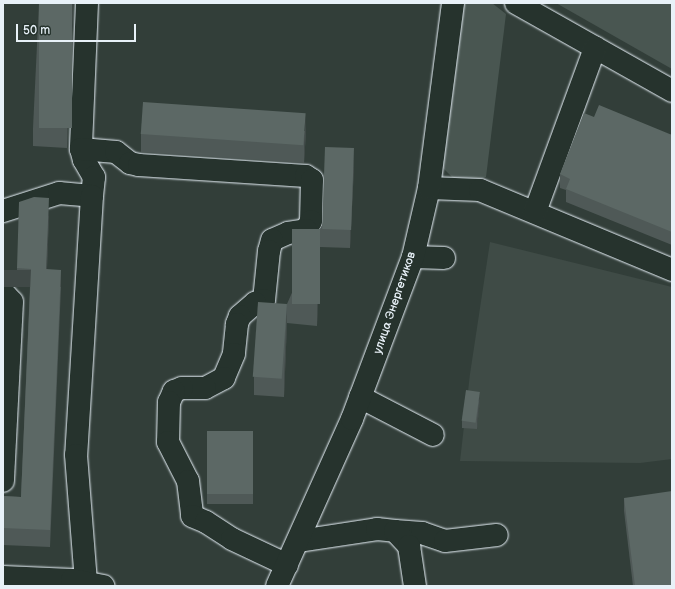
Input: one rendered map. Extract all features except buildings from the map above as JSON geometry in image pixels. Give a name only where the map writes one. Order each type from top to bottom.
[{"type":"street","points":[[3,577],[94,584],[76,455],[94,177],[84,160],[81,149],[88,3]]},
{"type":"street","name":"улица Энергетиков","points":[[277,586],[299,541],[360,397],[413,257],[429,188],[453,3]]},
{"type":"street","points":[[516,3],[672,91]]},
{"type":"street","points":[[534,212],[595,48]]},
{"type":"street","points":[[81,149],[116,152],[130,163],[139,165],[306,176],[312,180],[311,221],[306,230],[288,233],[272,240],[269,251],[264,300],[255,303],[240,316],[237,324],[234,354],[224,378],[205,388],[182,388],[174,392],[169,402],[168,442],[188,481],[192,516],[206,522],[232,539],[288,565]]},
{"type":"street","points":[[429,188],[480,190],[672,270]]},
{"type":"street","points":[[3,211],[59,193],[92,196]]},
{"type":"street","points":[[413,257],[444,258]]},
{"type":"street","points":[[3,292],[12,302],[3,481]]},
{"type":"street","points":[[360,397],[433,435]]},
{"type":"street","points":[[299,541],[377,529],[422,533],[445,541],[497,535]]},
{"type":"street","points":[[395,531],[409,546],[415,586]]},
{"type":"shaded area","points":[[464,3],[492,3],[506,14],[486,177],[472,181],[456,181],[442,167]]},
{"type":"shaded area","points":[[556,3],[672,3],[672,69]]},
{"type":"shaded area","points":[[490,242],[672,287],[672,459],[640,463],[460,461],[470,374]]}]
